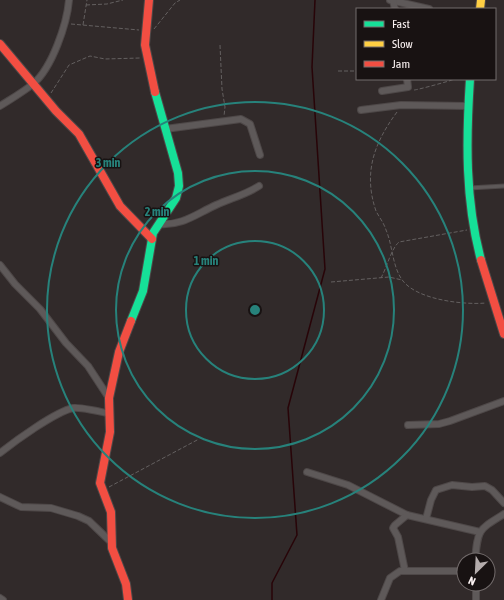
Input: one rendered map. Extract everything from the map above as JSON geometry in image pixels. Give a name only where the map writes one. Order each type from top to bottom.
[{"type":"street","points":[[0,106],[34,83],[46,68],[64,24],[69,0]]},
{"type":"street","points":[[128,600],[126,584],[116,560],[112,543],[111,512],[102,491],[100,475],[108,444],[110,414],[109,398],[119,352],[143,291],[152,239],[158,224],[176,198],[179,186],[178,173],[165,129],[148,58],[146,35],[149,0]]},
{"type":"street","points":[[391,0],[425,8]]},
{"type":"street","points":[[0,44],[48,99],[56,111],[78,134],[120,206],[152,239]]},
{"type":"street","points":[[382,91],[408,87],[407,80]]},
{"type":"street","points":[[470,80],[468,106],[469,188],[474,228],[504,334]]},
{"type":"street","points":[[361,110],[402,105],[468,106]]},
{"type":"street","points":[[165,129],[223,120],[241,119],[250,124],[260,155]]},
{"type":"street","points":[[158,224],[180,223],[216,205],[242,196],[259,186]]},
{"type":"street","points":[[0,265],[5,273],[40,309],[66,343],[88,366],[109,398]]},
{"type":"street","points":[[0,278],[5,273]]},
{"type":"street","points":[[408,425],[439,424],[504,401]]},
{"type":"street","points":[[0,453],[22,436],[70,409],[78,408],[110,414]]},
{"type":"street","points":[[308,472],[348,485],[407,516],[480,532]]},
{"type":"street","points":[[426,519],[431,500],[436,490],[452,485],[472,487],[485,486],[492,490],[504,503]]},
{"type":"street","points":[[0,497],[21,507],[51,508],[78,516],[89,521],[112,543]]},
{"type":"street","points":[[476,552],[480,532],[485,526],[504,514]]},
{"type":"street","points":[[405,571],[398,537],[393,528],[395,524],[407,516]]},
{"type":"street","points":[[381,600],[390,578],[394,574],[405,571],[456,571]]},
{"type":"lane","points":[[469,188],[504,186]]},
{"type":"path","points":[[83,26],[87,0]]},
{"type":"path","points":[[86,5],[107,4],[123,0]]},
{"type":"path","points":[[64,24],[146,35],[174,3],[180,0]]},
{"type":"path","points":[[220,46],[222,92],[225,107],[223,120]]},
{"type":"path","points":[[48,99],[66,69],[73,63],[91,56],[105,59],[148,58]]},
{"type":"path","points":[[338,71],[356,71]]},
{"type":"path","points":[[408,87],[418,90],[429,85],[451,80]]},
{"type":"path","points":[[402,105],[382,136],[370,165],[372,197],[377,212],[386,230],[391,254],[403,281]]},
{"type":"path","points":[[381,278],[389,263],[393,248],[399,242],[474,228]]},
{"type":"path","points":[[331,282],[396,278],[430,298],[456,302],[495,302]]},
{"type":"path","points":[[102,491],[199,439]]},
{"type":"waterway","points":[[272,600],[272,583],[297,535],[288,408],[325,269],[312,67],[315,0]]},
{"type":"traffic: fast","points":[[470,80],[468,125],[469,192],[481,260]]},
{"type":"traffic: fast","points":[[131,321],[143,291],[153,233],[176,198],[179,186],[178,173],[155,92]]},
{"type":"traffic: slow","points":[[480,8],[481,0]]},
{"type":"traffic: jam","points":[[149,0],[145,45],[155,92]]},
{"type":"traffic: jam","points":[[0,44],[56,111],[79,134],[120,206],[152,239]]},
{"type":"traffic: jam","points":[[481,260],[504,334]]},
{"type":"traffic: jam","points":[[128,600],[126,584],[112,548],[111,512],[100,483],[110,432],[109,398],[119,352],[131,321]]}]
